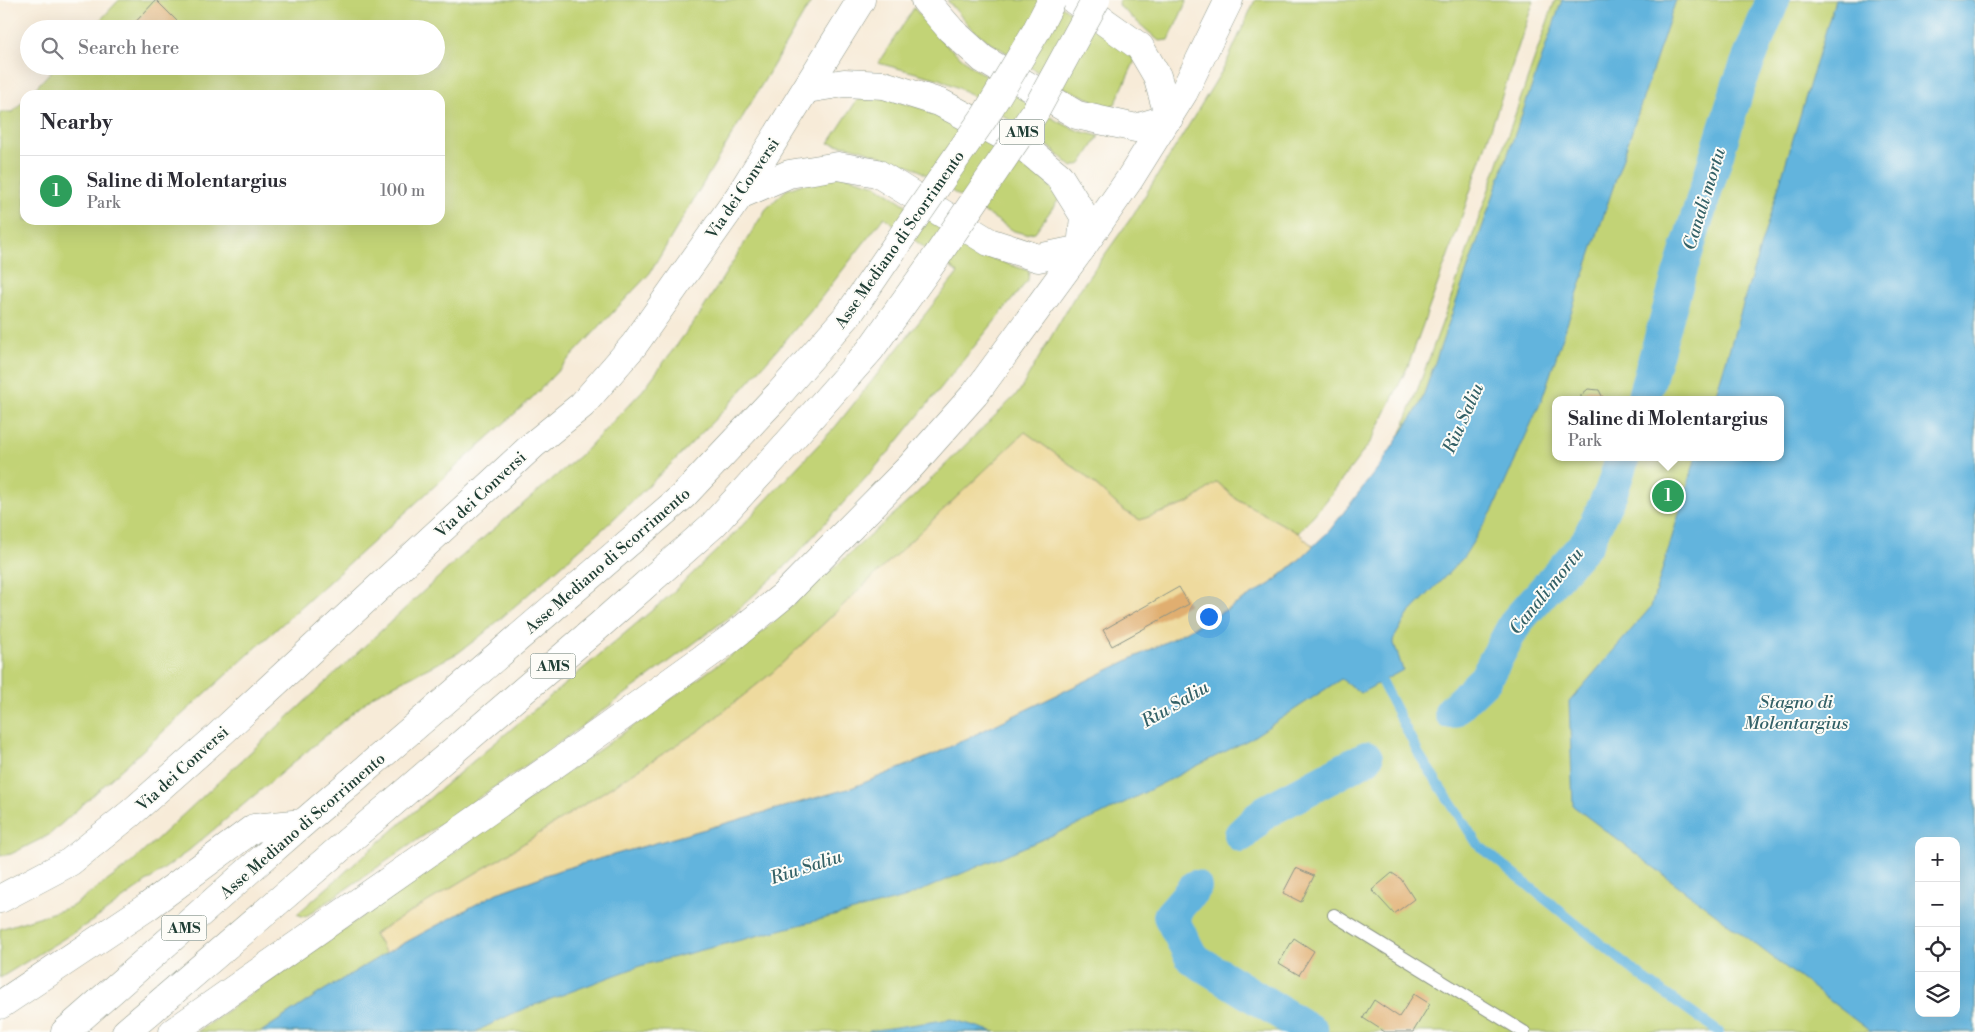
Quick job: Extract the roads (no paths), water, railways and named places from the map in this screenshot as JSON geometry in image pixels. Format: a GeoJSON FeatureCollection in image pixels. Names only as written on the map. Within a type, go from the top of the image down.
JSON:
{"type":"FeatureCollection","features":[{"type":"Feature","properties":{"kind":"main road","name":"Via dei Conversi"},"geometry":{"type":"LineString","coordinates":[[5,892],[70,862],[131,814],[533,446],[582,405],[634,345],[740,195],[861,0]]}},
{"type":"Feature","properties":{"kind":"main road"},"geometry":{"type":"LineString","coordinates":[[926,0],[951,30],[983,59],[1077,115],[1136,128],[1169,118]]}},
{"type":"Feature","properties":{"kind":"main road","name":"Asse Mediano di Scorrimento"},"geometry":{"type":"LineString","coordinates":[[65,1032],[302,823],[683,496],[779,394],[849,314],[985,116],[1035,33],[1052,0]]}},
{"type":"Feature","properties":{"kind":"main road"},"geometry":{"type":"LineString","coordinates":[[1074,0],[1140,47],[1157,76],[1169,118]]}},
{"type":"Feature","properties":{"kind":"main road","name":"AMS"},"geometry":{"type":"LineString","coordinates":[[126,1032],[600,625],[713,525],[870,350],[937,256],[1035,112],[1096,0]]}},
{"type":"Feature","properties":{"kind":"main road"},"geometry":{"type":"LineString","coordinates":[[173,1032],[564,758],[730,638],[783,596],[911,466],[975,394],[1081,249],[1169,118],[1184,92],[1229,0]]}},
{"type":"Feature","properties":{"kind":"main road"},"geometry":{"type":"LineString","coordinates":[[807,89],[844,83],[884,85],[941,103],[1024,147],[1059,176],[1084,216],[1081,249]]}},
{"type":"Feature","properties":{"kind":"main road"},"geometry":{"type":"LineString","coordinates":[[740,195],[788,174],[838,166],[877,173],[989,242],[1038,258],[1081,249]]}},
{"type":"Feature","properties":{"kind":"main road"},"geometry":{"type":"LineString","coordinates":[[0,1005],[148,907],[254,828],[302,823]]}},
{"type":"Feature","properties":{"kind":"lane"},"geometry":{"type":"LineString","coordinates":[[1334,915],[1524,1032]]}},
{"type":"Feature","properties":{"kind":"water","name":"Riu Saliu"},"geometry":{"type":"Polygon","coordinates":[[[1562,0],[1676,0],[1542,399],[1493,510],[1463,558],[1408,615],[1393,640],[1403,670],[1361,693],[1341,679],[1250,739],[1100,815],[904,898],[640,966],[516,1012],[475,1032],[261,1032],[321,992],[386,953],[497,893],[560,870],[851,788],[933,755],[1168,641],[1270,584],[1297,562],[1330,530],[1381,464],[1420,405],[1562,0]]]}},
{"type":"Feature","properties":{"kind":"water","name":"Stagno di Molentargius"},"geometry":{"type":"Polygon","coordinates":[[[1835,0],[1975,0],[1975,1032],[1871,1032],[1573,806],[1569,702],[1651,607],[1695,461],[1784,461],[1784,396],[1715,396],[1835,0]]]}},
{"type":"Feature","properties":{"kind":"water"},"geometry":{"type":"Polygon","coordinates":[[[951,1019],[995,1032],[867,1032],[869,1031],[951,1019]]]}},
{"type":"Feature","properties":{"kind":"waterway","name":"Canali mortu"},"geometry":{"type":"LineString","coordinates":[[1644,396],[1680,272],[1739,84],[1773,0]]}},
{"type":"Feature","properties":{"kind":"waterway","name":"Canali mortu"},"geometry":{"type":"LineString","coordinates":[[1451,712],[1485,679],[1516,622],[1587,542],[1611,492],[1622,461]]}},
{"type":"Feature","properties":{"kind":"waterway"},"geometry":{"type":"LineString","coordinates":[[1376,671],[1420,756],[1478,845],[1642,977],[1719,1032]]}},
{"type":"Feature","properties":{"kind":"waterway","name":"Canali mortu"},"geometry":{"type":"LineString","coordinates":[[1241,835],[1265,812],[1366,758]]}},
{"type":"Feature","properties":{"kind":"waterway","name":"Canali mortu"},"geometry":{"type":"LineString","coordinates":[[1195,887],[1170,916],[1192,958],[1312,1032]]}},
{"type":"Feature","properties":{"kind":"place","name":"Saline di Molentargius"},"geometry":{"type":"Point","coordinates":[1668,496]}}]}
